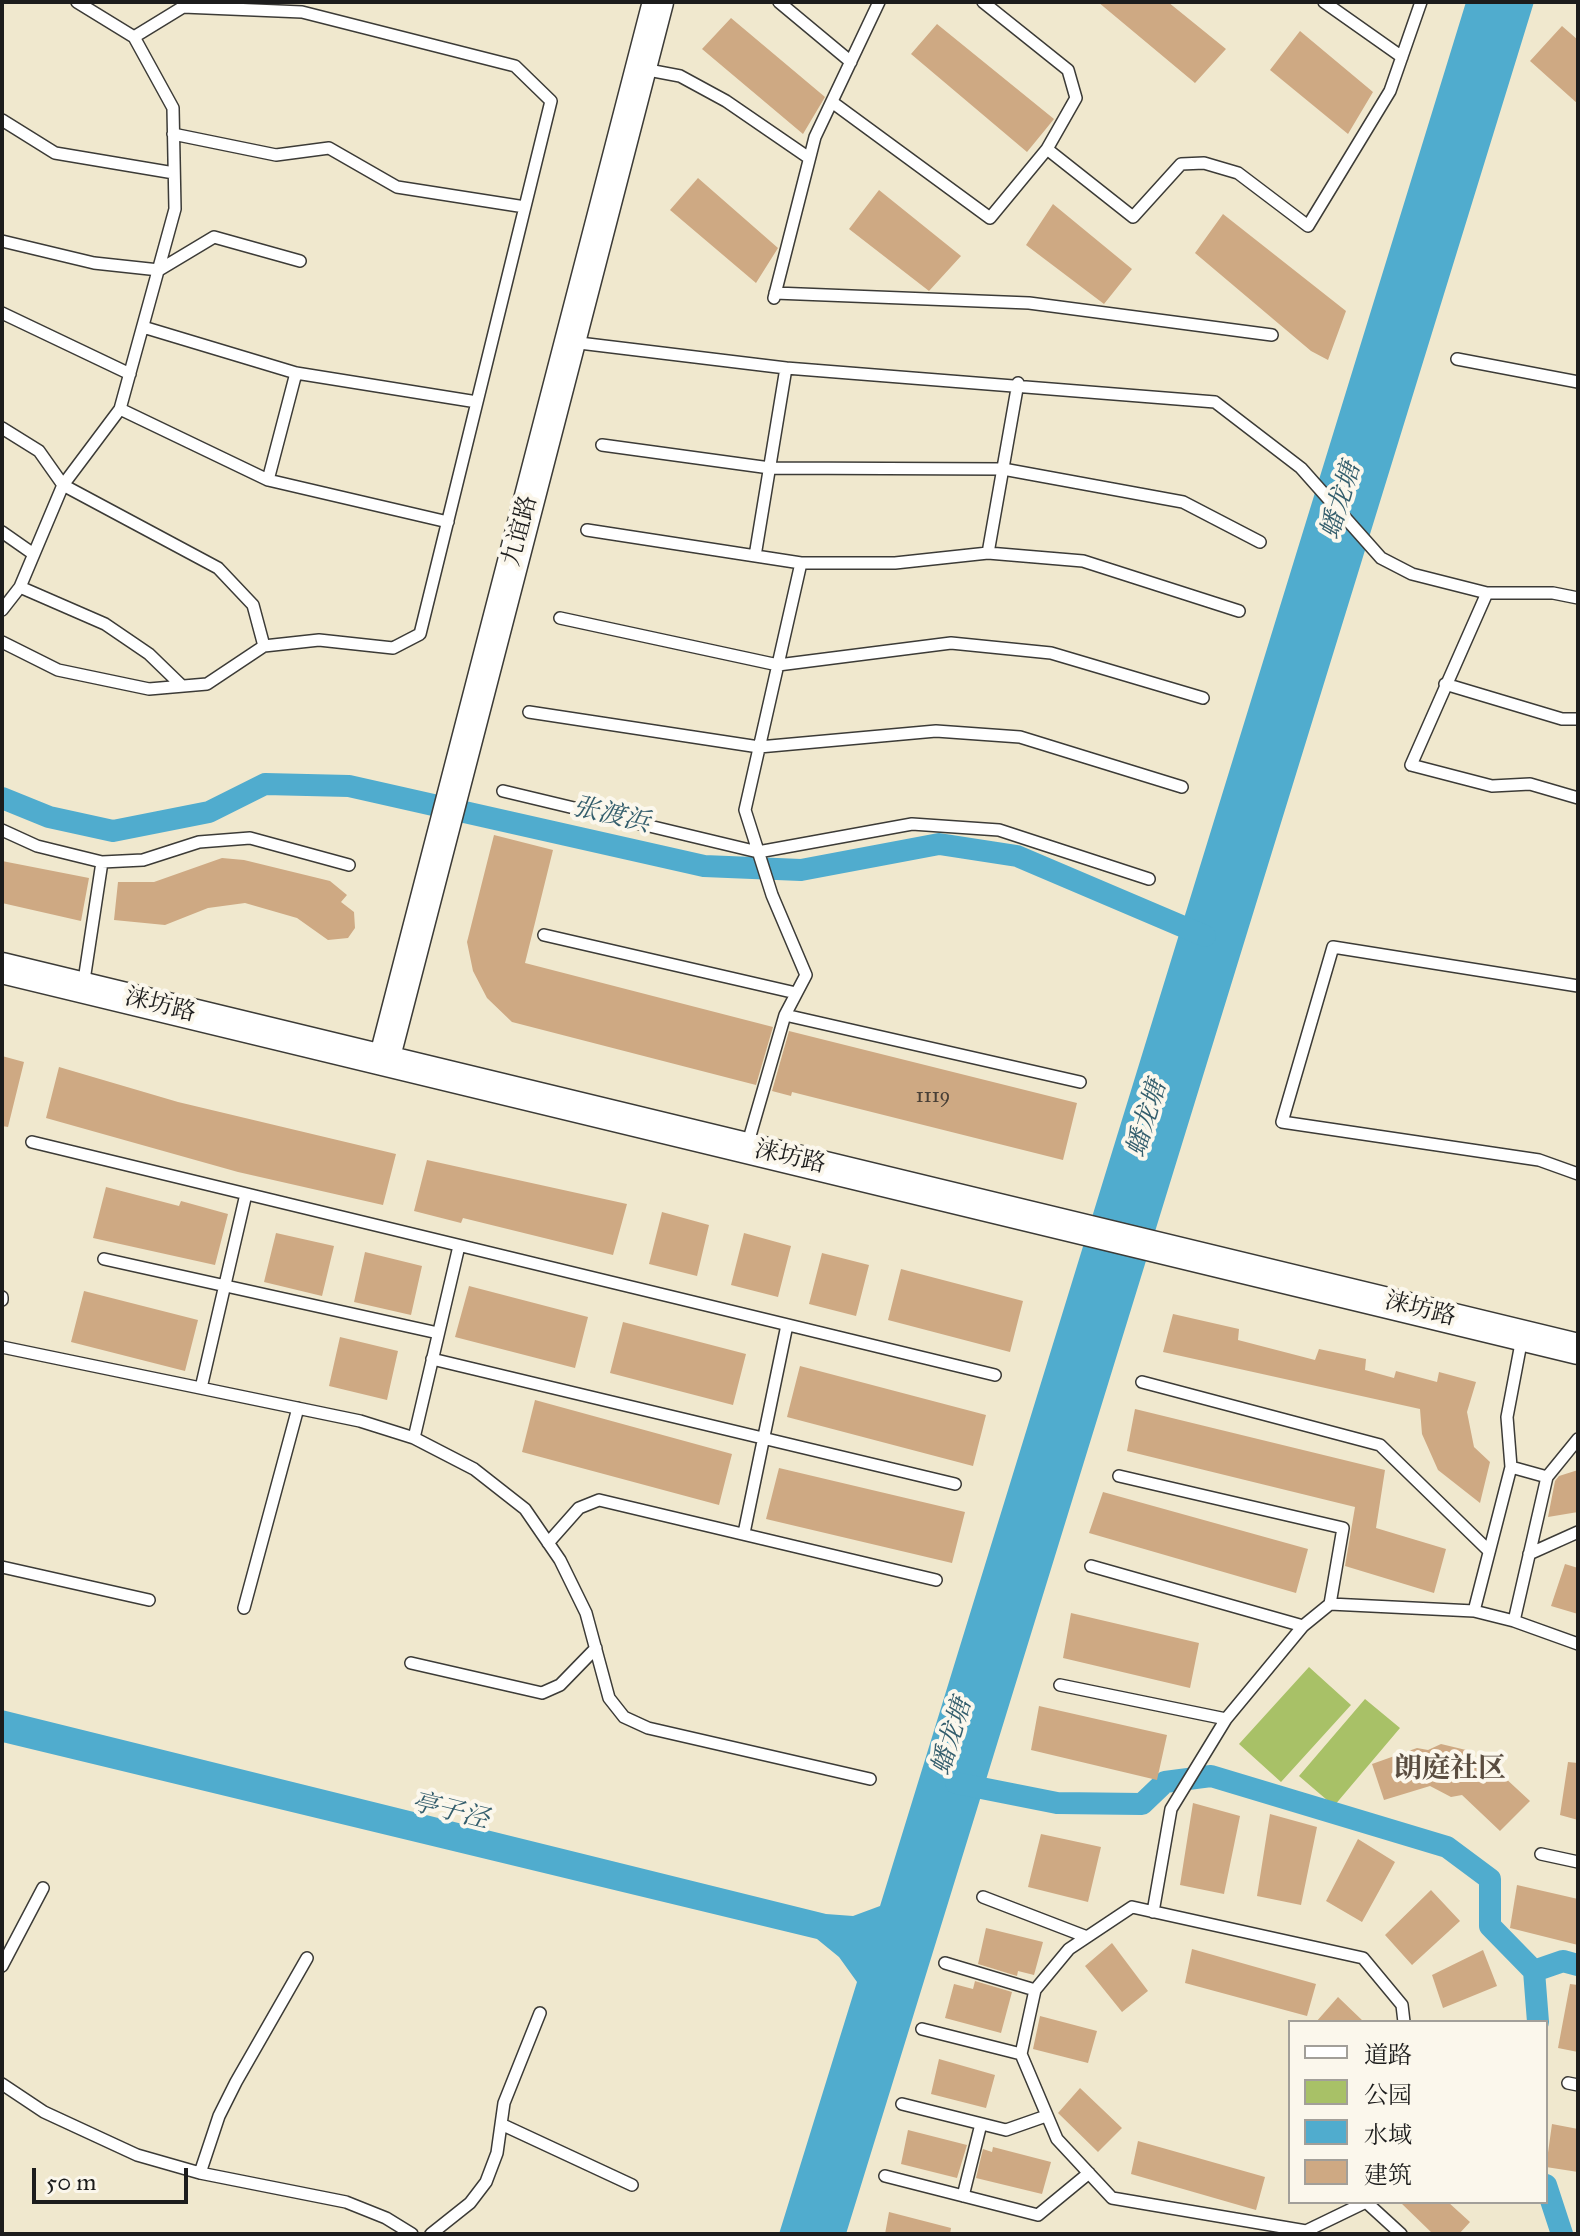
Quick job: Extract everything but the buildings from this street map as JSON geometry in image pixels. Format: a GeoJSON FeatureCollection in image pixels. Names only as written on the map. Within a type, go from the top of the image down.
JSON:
{"type":"FeatureCollection","features":[{"type":"Feature","properties":{"kind":"street","name":"九谊路"},"geometry":{"type":"LineString","coordinates":[[384,1060],[658,2]]}},
{"type":"Feature","properties":{"kind":"street","name":"涞坊路"},"geometry":{"type":"LineString","coordinates":[[2,968],[1578,1349]]}},
{"type":"Feature","properties":{"kind":"lane"},"geometry":{"type":"LineString","coordinates":[[2,610],[20,587],[63,485],[120,409],[175,209],[173,108],[134,37],[77,2]]}},
{"type":"Feature","properties":{"kind":"lane"},"geometry":{"type":"LineString","coordinates":[[779,2],[851,62]]}},
{"type":"Feature","properties":{"kind":"lane"},"geometry":{"type":"LineString","coordinates":[[879,2],[809,158],[774,296],[1029,303],[1272,335]]}},
{"type":"Feature","properties":{"kind":"lane"},"geometry":{"type":"LineString","coordinates":[[1324,2],[1402,57]]}},
{"type":"Feature","properties":{"kind":"lane"},"geometry":{"type":"LineString","coordinates":[[1047,149],[1133,217],[1181,164],[1204,163],[1238,173],[1308,226],[1390,91],[1421,2]]}},
{"type":"Feature","properties":{"kind":"lane"},"geometry":{"type":"LineString","coordinates":[[832,102],[990,218],[1047,149],[1076,98],[1068,70],[988,3]]}},
{"type":"Feature","properties":{"kind":"lane"},"geometry":{"type":"LineString","coordinates":[[2,642],[58,670],[149,689],[207,684],[264,646],[319,640],[393,648],[420,634],[551,101],[515,66],[302,12],[183,7],[134,37]]}},
{"type":"Feature","properties":{"kind":"lane"},"geometry":{"type":"LineString","coordinates":[[641,70],[680,76],[726,101],[809,158]]}},
{"type":"Feature","properties":{"kind":"lane"},"geometry":{"type":"LineString","coordinates":[[2,120],[55,153],[174,173]]}},
{"type":"Feature","properties":{"kind":"lane"},"geometry":{"type":"LineString","coordinates":[[173,134],[276,155],[329,148],[397,187],[525,207]]}},
{"type":"Feature","properties":{"kind":"lane"},"geometry":{"type":"LineString","coordinates":[[2,241],[94,263],[159,270],[214,237],[300,261]]}},
{"type":"Feature","properties":{"kind":"lane"},"geometry":{"type":"LineString","coordinates":[[2,313],[130,374]]}},
{"type":"Feature","properties":{"kind":"lane"},"geometry":{"type":"LineString","coordinates":[[143,327],[296,373],[477,402]]}},
{"type":"Feature","properties":{"kind":"lane"},"geometry":{"type":"LineString","coordinates":[[570,341],[786,368],[1018,383],[1215,402],[1301,468],[1381,558],[1412,574],[1487,593],[1553,593],[1578,598]]}},
{"type":"Feature","properties":{"kind":"lane"},"geometry":{"type":"LineString","coordinates":[[1457,359],[1578,382]]}},
{"type":"Feature","properties":{"kind":"lane"},"geometry":{"type":"LineString","coordinates":[[755,556],[786,368]]}},
{"type":"Feature","properties":{"kind":"lane"},"geometry":{"type":"LineString","coordinates":[[268,480],[296,373]]}},
{"type":"Feature","properties":{"kind":"lane"},"geometry":{"type":"LineString","coordinates":[[988,553],[1018,383]]}},
{"type":"Feature","properties":{"kind":"lane"},"geometry":{"type":"LineString","coordinates":[[120,409],[268,480],[448,522]]}},
{"type":"Feature","properties":{"kind":"lane"},"geometry":{"type":"LineString","coordinates":[[2,428],[39,451],[63,485],[218,568],[253,605],[264,646]]}},
{"type":"Feature","properties":{"kind":"lane"},"geometry":{"type":"LineString","coordinates":[[602,445],[770,468],[1003,469],[1183,502],[1260,542]]}},
{"type":"Feature","properties":{"kind":"lane"},"geometry":{"type":"LineString","coordinates":[[587,530],[801,563],[895,563],[988,553],[1083,561],[1239,611]]}},
{"type":"Feature","properties":{"kind":"lane"},"geometry":{"type":"LineString","coordinates":[[2,532],[32,553]]}},
{"type":"Feature","properties":{"kind":"lane"},"geometry":{"type":"LineString","coordinates":[[747,1147],[785,1015],[806,975],[772,895],[745,810],[801,563]]}},
{"type":"Feature","properties":{"kind":"lane"},"geometry":{"type":"LineString","coordinates":[[20,587],[105,624],[149,654],[182,686]]}},
{"type":"Feature","properties":{"kind":"lane"},"geometry":{"type":"LineString","coordinates":[[1487,593],[1411,765],[1492,786],[1530,784],[1578,798]]}},
{"type":"Feature","properties":{"kind":"lane"},"geometry":{"type":"LineString","coordinates":[[560,618],[778,665],[951,643],[1051,653],[1203,698]]}},
{"type":"Feature","properties":{"kind":"lane"},"geometry":{"type":"LineString","coordinates":[[1445,684],[1562,719],[1578,719]]}},
{"type":"Feature","properties":{"kind":"lane"},"geometry":{"type":"LineString","coordinates":[[529,712],[759,747],[936,731],[1020,737],[1182,787]]}},
{"type":"Feature","properties":{"kind":"lane"},"geometry":{"type":"LineString","coordinates":[[503,791],[758,852],[912,824],[999,830],[1149,879]]}},
{"type":"Feature","properties":{"kind":"lane"},"geometry":{"type":"LineString","coordinates":[[2,830],[37,846],[102,862],[143,860],[199,842],[250,838],[349,865]]}},
{"type":"Feature","properties":{"kind":"lane"},"geometry":{"type":"LineString","coordinates":[[83,988],[102,862]]}},
{"type":"Feature","properties":{"kind":"lane"},"geometry":{"type":"LineString","coordinates":[[544,935],[796,993]]}},
{"type":"Feature","properties":{"kind":"lane"},"geometry":{"type":"LineString","coordinates":[[1578,986],[1333,947],[1282,1122],[1539,1160],[1578,1174]]}},
{"type":"Feature","properties":{"kind":"lane"},"geometry":{"type":"LineString","coordinates":[[785,1015],[1080,1082]]}},
{"type":"Feature","properties":{"kind":"lane"},"geometry":{"type":"LineString","coordinates":[[32,1142],[995,1375]]}},
{"type":"Feature","properties":{"kind":"lane"},"geometry":{"type":"LineString","coordinates":[[201,1388],[246,1194]]}},
{"type":"Feature","properties":{"kind":"lane"},"geometry":{"type":"LineString","coordinates":[[414,1438],[459,1246]]}},
{"type":"Feature","properties":{"kind":"lane"},"geometry":{"type":"LineString","coordinates":[[104,1259],[438,1333]]}},
{"type":"Feature","properties":{"kind":"lane"},"geometry":{"type":"LineString","coordinates":[[744,1533],[787,1325]]}},
{"type":"Feature","properties":{"kind":"lane"},"geometry":{"type":"LineString","coordinates":[[1474,1611],[1511,1467],[1507,1417],[1522,1336]]}},
{"type":"Feature","properties":{"kind":"lane"},"geometry":{"type":"LineString","coordinates":[[2,1347],[360,1421],[414,1438],[474,1469],[525,1509],[548,1543],[586,1613],[609,1698],[624,1717],[648,1728],[870,1779]]}},
{"type":"Feature","properties":{"kind":"lane"},"geometry":{"type":"LineString","coordinates":[[432,1359],[955,1484]]}},
{"type":"Feature","properties":{"kind":"lane"},"geometry":{"type":"LineString","coordinates":[[1142,1382],[1380,1445],[1489,1551]]}},
{"type":"Feature","properties":{"kind":"lane"},"geometry":{"type":"LineString","coordinates":[[244,1608],[298,1408]]}},
{"type":"Feature","properties":{"kind":"lane"},"geometry":{"type":"LineString","coordinates":[[1514,1621],[1547,1477],[1578,1439]]}},
{"type":"Feature","properties":{"kind":"lane"},"geometry":{"type":"LineString","coordinates":[[1511,1467],[1547,1477]]}},
{"type":"Feature","properties":{"kind":"lane"},"geometry":{"type":"LineString","coordinates":[[1119,1476],[1343,1528],[1330,1604],[1303,1626],[1226,1719],[1171,1809],[1153,1912]]}},
{"type":"Feature","properties":{"kind":"lane"},"geometry":{"type":"LineString","coordinates":[[548,1543],[579,1508],[599,1500],[936,1580]]}},
{"type":"Feature","properties":{"kind":"lane"},"geometry":{"type":"LineString","coordinates":[[1529,1554],[1578,1532]]}},
{"type":"Feature","properties":{"kind":"lane"},"geometry":{"type":"LineString","coordinates":[[1091,1566],[1303,1626]]}},
{"type":"Feature","properties":{"kind":"lane"},"geometry":{"type":"LineString","coordinates":[[2,1567],[149,1600]]}},
{"type":"Feature","properties":{"kind":"lane"},"geometry":{"type":"LineString","coordinates":[[1330,1604],[1474,1611],[1514,1621],[1578,1644]]}},
{"type":"Feature","properties":{"kind":"lane"},"geometry":{"type":"LineString","coordinates":[[411,1663],[542,1693],[560,1685],[596,1648]]}},
{"type":"Feature","properties":{"kind":"lane"},"geometry":{"type":"LineString","coordinates":[[1060,1685],[1226,1719]]}},
{"type":"Feature","properties":{"kind":"lane"},"geometry":{"type":"LineString","coordinates":[[1541,1854],[1578,1862]]}},
{"type":"Feature","properties":{"kind":"lane"},"geometry":{"type":"LineString","coordinates":[[2,1966],[43,1888]]}},
{"type":"Feature","properties":{"kind":"lane"},"geometry":{"type":"LineString","coordinates":[[983,1897],[1087,1937]]}},
{"type":"Feature","properties":{"kind":"lane"},"geometry":{"type":"LineString","coordinates":[[1362,2204],[1306,2231],[1112,2198],[1057,2139],[1021,2054],[1035,1990],[1069,1949],[1132,1907],[1363,1958],[1402,2005],[1404,2020]]}},
{"type":"Feature","properties":{"kind":"lane"},"geometry":{"type":"LineString","coordinates":[[200,2173],[219,2116],[307,1958]]}},
{"type":"Feature","properties":{"kind":"lane"},"geometry":{"type":"LineString","coordinates":[[945,1963],[1035,1990]]}},
{"type":"Feature","properties":{"kind":"lane"},"geometry":{"type":"LineString","coordinates":[[431,2234],[470,2203],[486,2182],[503,2125],[504,2103],[540,2013]]}},
{"type":"Feature","properties":{"kind":"lane"},"geometry":{"type":"LineString","coordinates":[[922,2029],[1021,2054]]}},
{"type":"Feature","properties":{"kind":"lane"},"geometry":{"type":"LineString","coordinates":[[2,2084],[44,2112],[137,2155],[200,2173],[346,2202],[386,2218],[412,2234]]}},
{"type":"Feature","properties":{"kind":"lane"},"geometry":{"type":"LineString","coordinates":[[902,2104],[1006,2130],[1046,2116]]}},
{"type":"Feature","properties":{"kind":"lane"},"geometry":{"type":"LineString","coordinates":[[963,2196],[981,2124]]}},
{"type":"Feature","properties":{"kind":"lane"},"geometry":{"type":"LineString","coordinates":[[503,2125],[632,2185]]}},
{"type":"Feature","properties":{"kind":"lane"},"geometry":{"type":"LineString","coordinates":[[885,2176],[1038,2215],[1089,2173]]}},
{"type":"Feature","properties":{"kind":"lane"},"geometry":{"type":"LineString","coordinates":[[1368,2204],[1401,2234]]}},
{"type":"Feature","properties":{"kind":"green space"},"geometry":{"type":"Polygon","coordinates":[[[1309,1667],[1351,1705],[1281,1782],[1239,1744],[1309,1667]]]}},
{"type":"Feature","properties":{"kind":"green space"},"geometry":{"type":"Polygon","coordinates":[[[1365,1699],[1400,1728],[1334,1806],[1299,1776],[1365,1699]]]}},
{"type":"Feature","properties":{"kind":"water","name":"蟠龙塘"},"geometry":{"type":"Polygon","coordinates":[[[1466,2],[1534,2],[846,2234],[779,2234],[857,1982],[839,1957],[817,1939],[2,1742],[2,1710],[826,1914],[853,1916],[880,1906],[1466,2]]]}},
{"type":"Feature","properties":{"kind":"waterway","name":"张渡浜"},"geometry":{"type":"LineString","coordinates":[[2,798],[49,817],[113,831],[209,812],[265,784],[349,786],[704,866],[801,870],[939,844],[1017,856],[1205,936]]}},
{"type":"Feature","properties":{"kind":"waterway","name":"蟠龙塘"},"geometry":{"type":"LineString","coordinates":[[956,1783],[1057,1803],[1142,1804],[1165,1782],[1211,1776],[1447,1847],[1490,1879],[1490,1926],[1534,1971],[1538,2020]]}},
{"type":"Feature","properties":{"kind":"waterway"},"geometry":{"type":"LineString","coordinates":[[1534,1971],[1563,1961],[1578,1965]]}},
{"type":"Feature","properties":{"kind":"waterway"},"geometry":{"type":"LineString","coordinates":[[1548,2191],[1562,2234]]}},
{"type":"Feature","properties":{"kind":"district","name":"朗庭社区"},"geometry":{"type":"Point","coordinates":[1450,1770]}},
{"type":"Feature","properties":{"kind":"water label","name":"亭子泾"},"geometry":{"type":"Point","coordinates":[450,1812]}}]}
